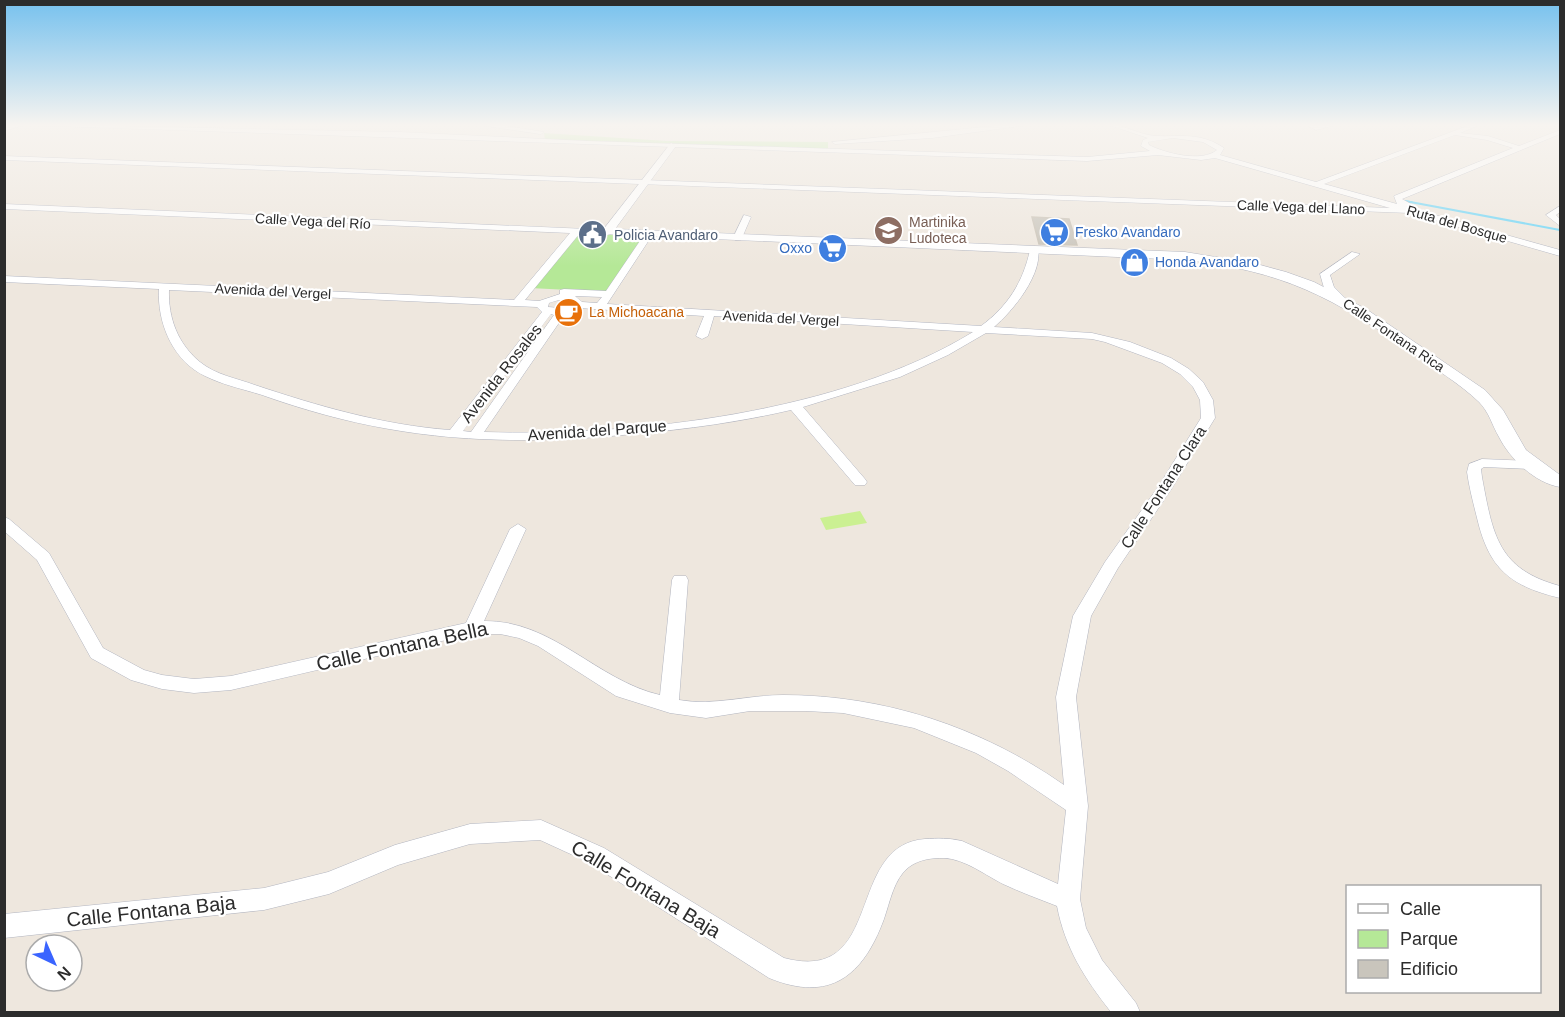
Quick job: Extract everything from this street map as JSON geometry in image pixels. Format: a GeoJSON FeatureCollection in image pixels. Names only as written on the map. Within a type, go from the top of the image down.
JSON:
{"type":"FeatureCollection","features":[{"type":"Feature","properties":{"kind":"street","name":"Calle Vega del Llano"},"geometry":{"type":"LineString","coordinates":[[351,171],[1409,209]]}},
{"type":"Feature","properties":{"kind":"street"},"geometry":{"type":"LineString","coordinates":[[607,232],[657,171]]}},
{"type":"Feature","properties":{"kind":"street","name":"Ruta del Bosque"},"geometry":{"type":"LineString","coordinates":[[1272,171],[1560,253]]}},
{"type":"Feature","properties":{"kind":"street"},"geometry":{"type":"LineString","coordinates":[[1317,184],[1352,171]]}},
{"type":"Feature","properties":{"kind":"street"},"geometry":{"type":"LineString","coordinates":[[1409,209],[1397,198],[1459,171]]}},
{"type":"Feature","properties":{"kind":"street"},"geometry":{"type":"LineString","coordinates":[[622,232],[649,183]]}},
{"type":"Feature","properties":{"kind":"street","name":"Calle Vega del Río"},"geometry":{"type":"LineString","coordinates":[[4,206],[1035,250]]}},
{"type":"Feature","properties":{"kind":"street"},"geometry":{"type":"LineString","coordinates":[[1560,209],[1550,214],[1560,223]]}},
{"type":"Feature","properties":{"kind":"street"},"geometry":{"type":"LineString","coordinates":[[738,238],[747,217]]}},
{"type":"Feature","properties":{"kind":"street","name":"Avenida Rosales"},"geometry":{"type":"LineString","coordinates":[[518,302],[578,231]]}},
{"type":"Feature","properties":{"kind":"street"},"geometry":{"type":"LineString","coordinates":[[600,307],[649,234]]}},
{"type":"Feature","properties":{"kind":"street","name":"Calle Fontana Rica"},"geometry":{"type":"LineString","coordinates":[[1035,250],[1185,256],[1272,270],[1311,284],[1340,298],[1473,388],[1500,416],[1508,438],[1529,465],[1560,482]]}},
{"type":"Feature","properties":{"kind":"street","name":"Avenida del Parque"},"geometry":{"type":"LineString","coordinates":[[164,285],[164,309],[168,326],[196,366],[213,375],[326,413],[454,434],[540,435],[639,429],[724,419],[795,406],[854,389],[906,370],[942,354],[986,329],[1013,302],[1029,277],[1035,250]]}},
{"type":"Feature","properties":{"kind":"street"},"geometry":{"type":"LineString","coordinates":[[1340,298],[1326,284],[1325,274],[1355,254]]}},
{"type":"Feature","properties":{"kind":"street","name":"Avenida del Vergel"},"geometry":{"type":"LineString","coordinates":[[4,279],[518,302],[562,311]]}},
{"type":"Feature","properties":{"kind":"street"},"geometry":{"type":"LineString","coordinates":[[528,290],[566,294],[608,294]]}},
{"type":"Feature","properties":{"kind":"street"},"geometry":{"type":"LineString","coordinates":[[544,308],[553,298],[566,294],[574,299],[577,305],[562,311]]}},
{"type":"Feature","properties":{"kind":"street","name":"Avenida del Vergel"},"geometry":{"type":"LineString","coordinates":[[577,305],[986,329]]}},
{"type":"Feature","properties":{"kind":"street","name":"Avenida Rosales"},"geometry":{"type":"LineString","coordinates":[[454,434],[510,363],[544,308]]}},
{"type":"Feature","properties":{"kind":"street","name":"Avenida Rosales"},"geometry":{"type":"LineString","coordinates":[[475,436],[562,311]]}},
{"type":"Feature","properties":{"kind":"street"},"geometry":{"type":"LineString","coordinates":[[702,336],[710,314]]}},
{"type":"Feature","properties":{"kind":"street","name":"Calle Fontana Clara"},"geometry":{"type":"LineString","coordinates":[[986,329],[1092,336],[1127,344],[1160,357],[1187,374],[1199,386],[1209,405],[1208,418],[1198,435],[1110,566],[1082,616],[1066,697],[1077,806]]}},
{"type":"Feature","properties":{"kind":"street"},"geometry":{"type":"LineString","coordinates":[[510,363],[524,363]]}},
{"type":"Feature","properties":{"kind":"street"},"geometry":{"type":"LineString","coordinates":[[795,406],[860,482]]}},
{"type":"Feature","properties":{"kind":"street"},"geometry":{"type":"LineString","coordinates":[[1529,465],[1482,463],[1473,469],[1493,551],[1522,580],[1560,592]]}},
{"type":"Feature","properties":{"kind":"street","name":"Calle Fontana Bella"},"geometry":{"type":"LineString","coordinates":[[4,522],[43,557],[97,653],[138,675],[162,682],[194,686],[231,683],[472,627],[509,627],[530,632],[608,684],[629,694],[669,704],[707,710],[756,703],[805,702],[853,706],[901,716],[951,732],[1002,756],[1077,806]]}},
{"type":"Feature","properties":{"kind":"street"},"geometry":{"type":"LineString","coordinates":[[472,627],[518,529]]}},
{"type":"Feature","properties":{"kind":"street"},"geometry":{"type":"LineString","coordinates":[[669,704],[680,580]]}},
{"type":"Feature","properties":{"kind":"street"},"geometry":{"type":"LineString","coordinates":[[1077,806],[1068,900],[1074,931],[1081,948],[1108,990],[1127,1012]]}},
{"type":"Feature","properties":{"kind":"street","name":"Calle Fontana Baja"},"geometry":{"type":"LineString","coordinates":[[4,926],[264,899],[329,883],[395,855],[470,834],[541,830],[596,855],[778,969],[803,975],[833,970],[857,953],[868,933],[884,879],[898,862],[916,852],[948,848],[1068,900]]}},
{"type":"Feature","properties":{"kind":"green space"},"geometry":{"type":"Polygon","coordinates":[[[579,233],[645,236],[608,292],[530,288],[579,233]]]}},
{"type":"Feature","properties":{"kind":"green space"},"geometry":{"type":"Polygon","coordinates":[[[860,511],[867,523],[826,530],[820,518],[860,511]]]}},
{"type":"Feature","properties":{"kind":"building","name":"Fresko Avandaro"},"geometry":{"type":"Polygon","coordinates":[[[1032,217],[1069,219],[1077,245],[1039,244],[1032,217]]]}},
{"type":"Feature","properties":{"kind":"waterway"},"geometry":{"type":"LineString","coordinates":[[1412,202],[1405,201],[1560,230]]}},
{"type":"Feature","properties":{"kind":"place","name":"Martinika Ludoteca"},"geometry":{"type":"Point","coordinates":[888,230]}},
{"type":"Feature","properties":{"kind":"place","name":"Fresko Avandaro"},"geometry":{"type":"Point","coordinates":[1054,232]}},
{"type":"Feature","properties":{"kind":"place","name":"Policia Avandaro"},"geometry":{"type":"Point","coordinates":[593,235]}},
{"type":"Feature","properties":{"kind":"place","name":"Oxxo"},"geometry":{"type":"Point","coordinates":[833,248]}},
{"type":"Feature","properties":{"kind":"place","name":"Honda Avandaro"},"geometry":{"type":"Point","coordinates":[1134,262]}},
{"type":"Feature","properties":{"kind":"place","name":"La Michoacana"},"geometry":{"type":"Point","coordinates":[568,312]}}]}
